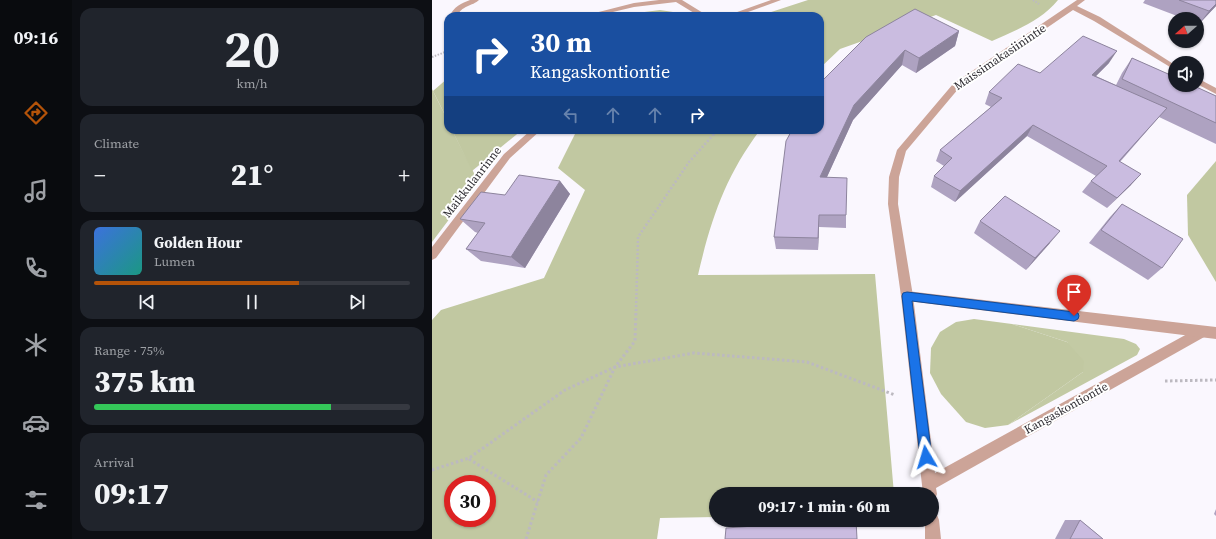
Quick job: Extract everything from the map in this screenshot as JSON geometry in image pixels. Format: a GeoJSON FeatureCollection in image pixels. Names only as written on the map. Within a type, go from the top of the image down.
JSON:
{"type":"FeatureCollection","features":[{"type":"Feature","properties":{"kind":"street"},"geometry":{"type":"LineString","coordinates":[[455,12],[462,6],[476,0]]}},
{"type":"Feature","properties":{"kind":"street"},"geometry":{"type":"LineString","coordinates":[[604,12],[634,5],[676,0],[697,12]]}},
{"type":"Feature","properties":{"kind":"street"},"geometry":{"type":"LineString","coordinates":[[742,12],[778,0]]}},
{"type":"Feature","properties":{"kind":"street","name":"Maissimakasiinintie"},"geometry":{"type":"LineString","coordinates":[[930,487],[907,296],[894,204],[894,177],[902,150],[956,86],[976,70],[1004,54],[1082,0]]}},
{"type":"Feature","properties":{"kind":"street"},"geometry":{"type":"LineString","coordinates":[[1073,7],[1097,19],[1168,64]]}},
{"type":"Feature","properties":{"kind":"street"},"geometry":{"type":"LineString","coordinates":[[1204,85],[1216,91]]}},
{"type":"Feature","properties":{"kind":"street","name":"Maikkulanrinne"},"geometry":{"type":"LineString","coordinates":[[432,255],[507,156],[532,134]]}},
{"type":"Feature","properties":{"kind":"street"},"geometry":{"type":"LineString","coordinates":[[907,296],[1216,333]]}},
{"type":"Feature","properties":{"kind":"street","name":"Kangaskontiontie"},"geometry":{"type":"LineString","coordinates":[[933,487],[992,449],[1202,332]]}},
{"type":"Feature","properties":{"kind":"street"},"geometry":{"type":"LineString","coordinates":[[932,527],[933,539]]}},
{"type":"Feature","properties":{"kind":"path"},"geometry":{"type":"LineString","coordinates":[[432,57],[444,52]]}},
{"type":"Feature","properties":{"kind":"path"},"geometry":{"type":"LineString","coordinates":[[526,539],[546,475],[581,438],[615,368],[635,341],[638,237],[689,162],[714,134]]}},
{"type":"Feature","properties":{"kind":"path"},"geometry":{"type":"LineString","coordinates":[[432,470],[469,458],[565,390],[615,368],[694,353],[807,362],[919,404]]}},
{"type":"Feature","properties":{"kind":"path"},"geometry":{"type":"LineString","coordinates":[[469,458],[538,502]]}},
{"type":"Feature","properties":{"kind":"green space"},"geometry":{"type":"Polygon","coordinates":[[[808,0],[1058,0],[1044,14],[1036,19],[1019,29],[992,41],[936,15],[840,49],[824,64],[824,12],[771,12],[808,0]]]}},
{"type":"Feature","properties":{"kind":"green space"},"geometry":{"type":"Polygon","coordinates":[[[660,10],[673,12],[645,12],[660,10]]]}},
{"type":"Feature","properties":{"kind":"green space"},"geometry":{"type":"Polygon","coordinates":[[[444,81],[444,113],[433,91],[444,81]]]}},
{"type":"Feature","properties":{"kind":"green space"},"geometry":{"type":"Polygon","coordinates":[[[432,89],[444,113],[444,134],[454,134],[478,181],[432,242],[432,89]]]}},
{"type":"Feature","properties":{"kind":"green space"},"geometry":{"type":"Polygon","coordinates":[[[454,134],[517,134],[472,171],[454,134]]]}},
{"type":"Feature","properties":{"kind":"green space"},"geometry":{"type":"Polygon","coordinates":[[[575,134],[757,134],[728,182],[708,235],[698,275],[875,274],[893,487],[709,487],[709,517],[660,518],[657,539],[432,539],[432,320],[441,310],[544,278],[585,190],[558,168],[575,134]]]}},
{"type":"Feature","properties":{"kind":"green space"},"geometry":{"type":"Polygon","coordinates":[[[1216,161],[1216,282],[1188,235],[1187,195],[1216,161]]]}},
{"type":"Feature","properties":{"kind":"green space"},"geometry":{"type":"Polygon","coordinates":[[[974,319],[1012,324],[1067,342],[1084,361],[1083,372],[1008,425],[985,428],[966,422],[941,394],[930,373],[931,348],[940,332],[956,322],[974,319]]]}},
{"type":"Feature","properties":{"kind":"green space"},"geometry":{"type":"Polygon","coordinates":[[[1012,324],[1124,339],[1136,344],[1140,349],[1137,355],[1008,425],[1083,372],[1067,342],[1012,324]]]}},
{"type":"Feature","properties":{"kind":"building"},"geometry":{"type":"Polygon","coordinates":[[[1179,0],[1216,0],[1216,4],[1209,11],[1179,0]]]}},
{"type":"Feature","properties":{"kind":"building"},"geometry":{"type":"Polygon","coordinates":[[[915,9],[959,31],[919,58],[905,50],[854,105],[820,177],[847,178],[846,215],[819,215],[818,238],[774,237],[786,141],[790,134],[824,134],[824,79],[866,37],[915,9]]]}},
{"type":"Feature","properties":{"kind":"building"},"geometry":{"type":"Polygon","coordinates":[[[1083,36],[1117,51],[1092,75],[1167,108],[1119,161],[1141,174],[1117,198],[1091,181],[1107,166],[1033,125],[960,191],[934,176],[952,158],[940,150],[1002,98],[989,92],[1018,64],[1040,73],[1083,36]]]}},
{"type":"Feature","properties":{"kind":"building"},"geometry":{"type":"Polygon","coordinates":[[[1132,58],[1168,74],[1168,92],[1204,92],[1204,90],[1216,96],[1216,123],[1122,79],[1132,58]]]}},
{"type":"Feature","properties":{"kind":"building"},"geometry":{"type":"Polygon","coordinates":[[[519,175],[560,181],[511,257],[466,249],[485,223],[460,219],[481,192],[505,195],[519,175]]]}},
{"type":"Feature","properties":{"kind":"building"},"geometry":{"type":"Polygon","coordinates":[[[1005,196],[1060,231],[1035,258],[980,221],[1005,196]]]}},
{"type":"Feature","properties":{"kind":"building"},"geometry":{"type":"Polygon","coordinates":[[[1122,204],[1183,239],[1162,268],[1101,230],[1122,204]]]}},
{"type":"Feature","properties":{"kind":"building"},"geometry":{"type":"Polygon","coordinates":[[[1080,520],[1103,539],[1070,539],[1080,520]]]}},
{"type":"Feature","properties":{"kind":"building"},"geometry":{"type":"Polygon","coordinates":[[[856,527],[857,539],[725,539],[726,528],[856,527]]]}},
{"type":"Feature","properties":{"kind":"route"},"geometry":{"type":"LineString","coordinates":[[926,457],[907,296],[1074,316]]}}]}
